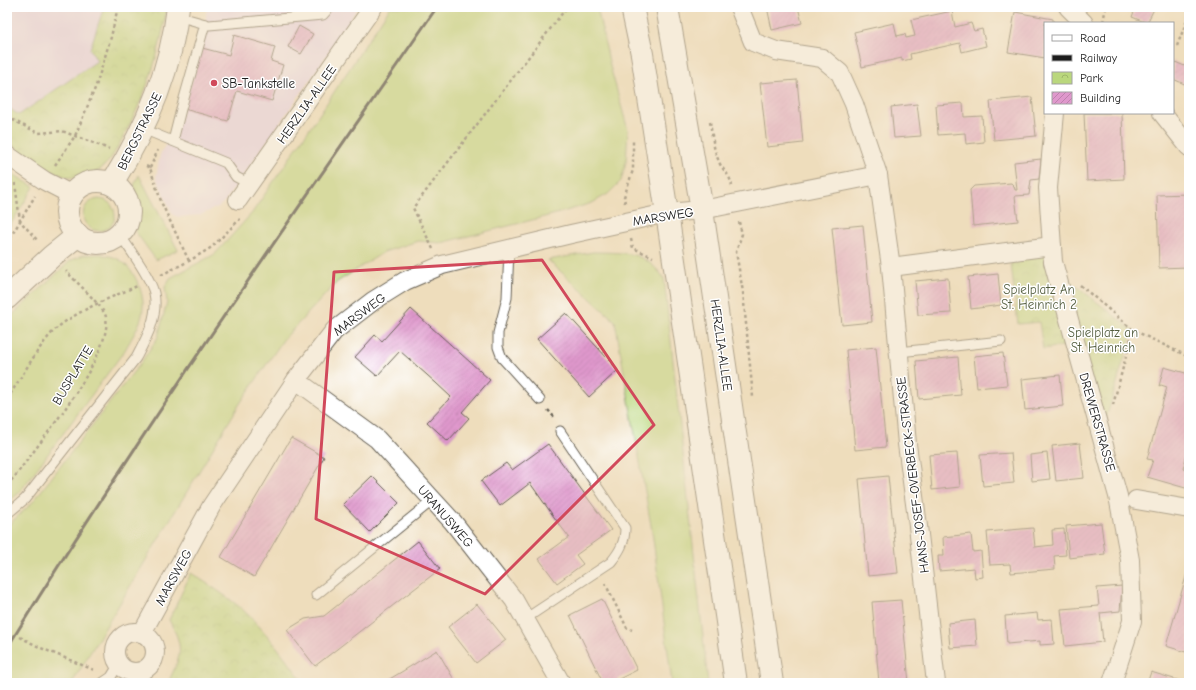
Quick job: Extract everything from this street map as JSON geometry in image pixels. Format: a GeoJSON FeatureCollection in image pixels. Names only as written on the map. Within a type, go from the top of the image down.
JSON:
{"type":"FeatureCollection","features":[{"type":"Feature","properties":{"kind":"main road"},"geometry":{"type":"LineString","coordinates":[[632,7],[642,54],[667,213],[736,683]]}},
{"type":"Feature","properties":{"kind":"main road","name":"HERZLIA-ALLEE"},"geometry":{"type":"LineString","coordinates":[[667,7],[702,210],[772,683]]}},
{"type":"Feature","properties":{"kind":"main road","name":"BERGSTRASSE"},"geometry":{"type":"LineString","coordinates":[[112,183],[129,157],[157,97],[171,48],[177,12]]}},
{"type":"Feature","properties":{"kind":"main road","name":"BERGSTRASSE"},"geometry":{"type":"LineString","coordinates":[[72,195],[86,182],[100,180],[112,183],[122,190],[128,202],[130,215],[126,226],[120,235]]}},
{"type":"Feature","properties":{"kind":"main road"},"geometry":{"type":"LineString","coordinates":[[72,195],[69,201],[67,215],[70,227],[78,235],[87,241],[98,243],[110,241],[120,235]]}},
{"type":"Feature","properties":{"kind":"main road"},"geometry":{"type":"LineString","coordinates":[[7,298],[52,256],[78,235]]}},
{"type":"Feature","properties":{"kind":"street","name":"HERZLIA-ALLEE"},"geometry":{"type":"LineString","coordinates":[[238,200],[373,7]]}},
{"type":"Feature","properties":{"kind":"street","name":"HANS-JOSEF-OVERBECK-STRASSE"},"geometry":{"type":"LineString","coordinates":[[739,7],[753,42],[776,51],[822,58],[840,73],[854,104],[878,174],[891,267],[907,444],[936,683]]}},
{"type":"Feature","properties":{"kind":"street"},"geometry":{"type":"LineString","coordinates":[[1064,22],[1065,7]]}},
{"type":"Feature","properties":{"kind":"street"},"geometry":{"type":"LineString","coordinates":[[1068,7],[1083,22]]}},
{"type":"Feature","properties":{"kind":"street","name":"DREWERSTRASSE"},"geometry":{"type":"LineString","coordinates":[[1055,114],[1048,188],[1052,254],[1118,496],[1130,560],[1132,622],[1112,683]]}},
{"type":"Feature","properties":{"kind":"street"},"geometry":{"type":"LineString","coordinates":[[1163,114],[1189,147]]}},
{"type":"Feature","properties":{"kind":"street"},"geometry":{"type":"LineString","coordinates":[[9,157],[45,181],[72,195]]}},
{"type":"Feature","properties":{"kind":"street"},"geometry":{"type":"LineString","coordinates":[[702,210],[878,174]]}},
{"type":"Feature","properties":{"kind":"street","name":"MARSWEG"},"geometry":{"type":"LineString","coordinates":[[142,632],[212,505],[296,380],[334,331],[373,301],[405,281],[442,265],[667,213],[702,210]]}},
{"type":"Feature","properties":{"kind":"street"},"geometry":{"type":"LineString","coordinates":[[891,267],[1052,254]]}},
{"type":"Feature","properties":{"kind":"street","name":"URANUSWEG"},"geometry":{"type":"LineString","coordinates":[[296,380],[377,439],[453,522],[510,594],[561,683]]}},
{"type":"Feature","properties":{"kind":"street"},"geometry":{"type":"LineString","coordinates":[[1136,500],[1189,509]]}},
{"type":"Feature","properties":{"kind":"street"},"geometry":{"type":"LineString","coordinates":[[135,631],[142,632],[148,636],[155,650],[155,657],[151,664],[146,669],[139,672],[124,669],[115,670],[114,650],[116,643],[127,633],[135,631]]}},
{"type":"Feature","properties":{"kind":"lane"},"geometry":{"type":"LineString","coordinates":[[177,12],[205,24],[323,15],[330,7]]}},
{"type":"Feature","properties":{"kind":"lane"},"geometry":{"type":"LineString","coordinates":[[173,141],[205,24]]}},
{"type":"Feature","properties":{"kind":"lane"},"geometry":{"type":"LineString","coordinates":[[143,129],[226,164],[236,177],[250,184]]}},
{"type":"Feature","properties":{"kind":"lane"},"geometry":{"type":"LineString","coordinates":[[7,514],[25,499],[136,358],[148,334],[154,312],[154,293],[137,259],[120,235]]}},
{"type":"Feature","properties":{"kind":"lane"},"geometry":{"type":"LineString","coordinates":[[509,249],[507,298],[498,333],[498,347],[502,358],[540,400]]}},
{"type":"Feature","properties":{"kind":"lane"},"geometry":{"type":"LineString","coordinates":[[899,352],[1001,341]]}},
{"type":"Feature","properties":{"kind":"lane"},"geometry":{"type":"LineString","coordinates":[[525,619],[611,562],[621,550],[625,538],[625,528],[560,431]]}},
{"type":"Feature","properties":{"kind":"lane"},"geometry":{"type":"LineString","coordinates":[[316,595],[433,500]]}},
{"type":"Feature","properties":{"kind":"lane"},"geometry":{"type":"LineString","coordinates":[[102,683],[115,670]]}},
{"type":"Feature","properties":{"kind":"path"},"geometry":{"type":"LineString","coordinates":[[7,243],[75,136],[96,86],[111,37],[118,7]]}},
{"type":"Feature","properties":{"kind":"path"},"geometry":{"type":"LineString","coordinates":[[442,265],[413,208],[567,7]]}},
{"type":"Feature","properties":{"kind":"path"},"geometry":{"type":"LineString","coordinates":[[1103,22],[1106,7]]}},
{"type":"Feature","properties":{"kind":"path"},"geometry":{"type":"LineString","coordinates":[[1177,46],[1189,15]]}},
{"type":"Feature","properties":{"kind":"path"},"geometry":{"type":"LineString","coordinates":[[7,117],[38,133],[62,131],[129,157],[150,168],[162,204],[189,261]]}},
{"type":"Feature","properties":{"kind":"path"},"geometry":{"type":"LineString","coordinates":[[9,157],[20,221]]}},
{"type":"Feature","properties":{"kind":"path"},"geometry":{"type":"LineString","coordinates":[[7,399],[37,353],[57,328],[83,311],[189,261],[212,247],[248,209],[238,200]]}},
{"type":"Feature","properties":{"kind":"path","name":"BUSPLATTE"},"geometry":{"type":"LineString","coordinates":[[7,485],[16,475],[66,406],[96,358],[106,335],[106,316],[97,304],[20,221]]}},
{"type":"Feature","properties":{"kind":"path"},"geometry":{"type":"LineString","coordinates":[[1052,254],[1133,330],[1189,356]]}},
{"type":"Feature","properties":{"kind":"path"},"geometry":{"type":"LineString","coordinates":[[1111,412],[1133,330]]}},
{"type":"Feature","properties":{"kind":"path"},"geometry":{"type":"LineString","coordinates":[[540,400],[555,418],[560,431]]}},
{"type":"Feature","properties":{"kind":"path"},"geometry":{"type":"LineString","coordinates":[[599,570],[627,628],[632,630]]}},
{"type":"Feature","properties":{"kind":"path"},"geometry":{"type":"LineString","coordinates":[[20,637],[41,648],[115,670]]}},
{"type":"Feature","properties":{"kind":"highlighted area"},"geometry":{"type":"Polygon","coordinates":[[[542,260],[654,425],[485,594],[316,519],[334,272],[542,260]]]}},
{"type":"Feature","properties":{"kind":"shaded area"},"geometry":{"type":"Polygon","coordinates":[[[7,7],[104,7],[90,49],[98,61],[19,115],[7,107],[7,7]]]}},
{"type":"Feature","properties":{"kind":"shaded area"},"geometry":{"type":"Polygon","coordinates":[[[207,7],[358,7],[315,73],[225,201],[218,207],[200,215],[179,217],[173,215],[156,177],[160,155],[180,118],[204,38],[207,7]]]}},
{"type":"Feature","properties":{"kind":"green space"},"geometry":{"type":"Polygon","coordinates":[[[104,7],[167,7],[161,40],[147,85],[117,149],[108,162],[98,171],[83,177],[68,177],[50,170],[7,142],[7,107],[19,115],[97,61],[90,49],[104,7]]]}},
{"type":"Feature","properties":{"kind":"green space"},"geometry":{"type":"Polygon","coordinates":[[[390,7],[597,7],[610,66],[628,130],[626,162],[621,181],[608,194],[592,203],[556,214],[441,243],[418,241],[384,252],[337,282],[283,340],[239,405],[72,683],[7,683],[7,526],[31,504],[142,361],[158,337],[167,302],[165,287],[170,278],[215,254],[252,213],[390,7]]]}},
{"type":"Feature","properties":{"kind":"green space"},"geometry":{"type":"Polygon","coordinates":[[[7,170],[34,187],[7,230],[7,170]]]}},
{"type":"Feature","properties":{"kind":"green space"},"geometry":{"type":"Polygon","coordinates":[[[139,175],[178,250],[156,260],[135,231],[138,208],[134,185],[139,175]]]}},
{"type":"Feature","properties":{"kind":"green space"},"geometry":{"type":"Polygon","coordinates":[[[99,199],[108,202],[112,206],[115,215],[112,224],[108,228],[99,231],[90,228],[86,224],[83,215],[86,206],[90,202],[99,199]]]}},
{"type":"Feature","properties":{"kind":"green space"},"geometry":{"type":"Polygon","coordinates":[[[593,252],[624,253],[633,255],[649,262],[664,278],[708,683],[672,683],[652,531],[615,321],[548,260],[593,252]]]}},
{"type":"Feature","properties":{"kind":"green space"},"geometry":{"type":"Polygon","coordinates":[[[1052,252],[1057,271],[1133,330],[1101,435],[1076,344],[1043,349],[1039,322],[1018,324],[1010,256],[1052,252]]]}},
{"type":"Feature","properties":{"kind":"green space"},"geometry":{"type":"Polygon","coordinates":[[[100,254],[116,258],[133,273],[142,294],[143,301],[143,313],[139,324],[125,350],[19,493],[7,503],[7,320],[70,261],[83,255],[100,254]]]}},
{"type":"Feature","properties":{"kind":"green space"},"geometry":{"type":"Polygon","coordinates":[[[191,573],[210,585],[250,616],[290,663],[304,683],[168,683],[176,665],[179,652],[177,638],[169,620],[191,573]]]}},
{"type":"Feature","properties":{"kind":"building"},"geometry":{"type":"Polygon","coordinates":[[[767,7],[798,7],[802,23],[772,30],[767,7]]]}},
{"type":"Feature","properties":{"kind":"building"},"geometry":{"type":"Polygon","coordinates":[[[1131,7],[1155,7],[1148,22],[1132,17],[1135,9],[1131,7]]]}},
{"type":"Feature","properties":{"kind":"building"},"geometry":{"type":"Polygon","coordinates":[[[952,11],[955,27],[971,23],[974,31],[982,29],[986,46],[962,52],[960,43],[910,54],[911,59],[902,61],[902,58],[862,67],[854,32],[894,23],[897,36],[905,34],[906,38],[915,36],[911,20],[952,11]]]}},
{"type":"Feature","properties":{"kind":"building"},"geometry":{"type":"Polygon","coordinates":[[[1015,12],[1053,19],[1053,22],[1044,22],[1044,58],[1008,52],[1015,12]]]}},
{"type":"Feature","properties":{"kind":"building"},"geometry":{"type":"Polygon","coordinates":[[[299,26],[313,34],[301,54],[288,47],[299,26]]]}},
{"type":"Feature","properties":{"kind":"building"},"geometry":{"type":"Polygon","coordinates":[[[234,35],[275,47],[271,61],[283,65],[272,101],[237,91],[228,121],[184,109],[202,48],[229,55],[234,35]]]}},
{"type":"Feature","properties":{"kind":"building"},"geometry":{"type":"Polygon","coordinates":[[[1174,61],[1189,68],[1189,86],[1174,79],[1174,61]]]}},
{"type":"Feature","properties":{"kind":"building"},"geometry":{"type":"Polygon","coordinates":[[[797,80],[803,143],[767,147],[760,83],[797,80]]]}},
{"type":"Feature","properties":{"kind":"building"},"geometry":{"type":"Polygon","coordinates":[[[1032,97],[1036,136],[994,140],[990,101],[1032,97]]]}},
{"type":"Feature","properties":{"kind":"building"},"geometry":{"type":"Polygon","coordinates":[[[963,103],[964,117],[982,116],[984,142],[966,144],[965,133],[938,135],[936,105],[963,103]]]}},
{"type":"Feature","properties":{"kind":"building"},"geometry":{"type":"Polygon","coordinates":[[[917,104],[921,136],[894,138],[891,107],[917,104]]]}},
{"type":"Feature","properties":{"kind":"building"},"geometry":{"type":"Polygon","coordinates":[[[1084,114],[1122,114],[1124,179],[1087,181],[1084,114]]]}},
{"type":"Feature","properties":{"kind":"building"},"geometry":{"type":"Polygon","coordinates":[[[1041,159],[1039,179],[1031,180],[1029,195],[1015,196],[1018,221],[973,226],[970,190],[974,186],[1011,183],[1015,190],[1017,190],[1014,162],[1041,159]]]}},
{"type":"Feature","properties":{"kind":"building"},"geometry":{"type":"Polygon","coordinates":[[[1189,194],[1189,267],[1159,268],[1157,195],[1189,194]]]}},
{"type":"Feature","properties":{"kind":"building"},"geometry":{"type":"Polygon","coordinates":[[[863,225],[872,322],[842,325],[832,228],[863,225]]]}},
{"type":"Feature","properties":{"kind":"building"},"geometry":{"type":"Polygon","coordinates":[[[998,274],[1001,305],[971,309],[968,277],[998,274]]]}},
{"type":"Feature","properties":{"kind":"building"},"geometry":{"type":"Polygon","coordinates":[[[948,278],[951,313],[918,315],[915,281],[948,278]]]}},
{"type":"Feature","properties":{"kind":"building"},"geometry":{"type":"Polygon","coordinates":[[[411,309],[490,380],[462,412],[469,418],[448,441],[427,422],[451,397],[436,383],[400,351],[377,376],[355,357],[375,335],[382,341],[411,309]]]}},
{"type":"Feature","properties":{"kind":"building"},"geometry":{"type":"Polygon","coordinates":[[[566,313],[618,370],[589,397],[537,339],[566,313]]]}},
{"type":"Feature","properties":{"kind":"building"},"geometry":{"type":"Polygon","coordinates":[[[876,347],[886,447],[855,450],[846,350],[876,347]]]}},
{"type":"Feature","properties":{"kind":"building"},"geometry":{"type":"Polygon","coordinates":[[[1003,353],[1007,385],[977,388],[974,356],[1003,353]]]}},
{"type":"Feature","properties":{"kind":"building"},"geometry":{"type":"Polygon","coordinates":[[[958,357],[961,395],[919,399],[916,361],[958,357]]]}},
{"type":"Feature","properties":{"kind":"building"},"geometry":{"type":"Polygon","coordinates":[[[1164,367],[1189,374],[1189,446],[1183,469],[1189,471],[1189,489],[1147,477],[1153,460],[1147,459],[1167,387],[1161,385],[1159,386],[1164,367]]]}},
{"type":"Feature","properties":{"kind":"building"},"geometry":{"type":"Polygon","coordinates":[[[1060,375],[1063,406],[1025,410],[1022,379],[1060,375]]]}},
{"type":"Feature","properties":{"kind":"building"},"geometry":{"type":"Polygon","coordinates":[[[291,438],[324,457],[254,577],[221,557],[291,438]]]}},
{"type":"Feature","properties":{"kind":"building"},"geometry":{"type":"Polygon","coordinates":[[[1080,443],[1084,478],[1056,481],[1052,446],[1080,443]]]}},
{"type":"Feature","properties":{"kind":"building"},"geometry":{"type":"Polygon","coordinates":[[[548,444],[611,530],[576,555],[583,564],[557,583],[539,559],[569,537],[530,483],[500,506],[481,481],[506,463],[512,470],[548,444]]]}},
{"type":"Feature","properties":{"kind":"building"},"geometry":{"type":"Polygon","coordinates":[[[957,453],[960,487],[932,490],[929,455],[957,453]]]}},
{"type":"Feature","properties":{"kind":"building"},"geometry":{"type":"Polygon","coordinates":[[[1011,453],[1014,483],[983,486],[980,455],[1011,453]]]}},
{"type":"Feature","properties":{"kind":"building"},"geometry":{"type":"Polygon","coordinates":[[[1047,453],[1050,479],[1032,481],[1030,455],[1047,453]]]}},
{"type":"Feature","properties":{"kind":"building"},"geometry":{"type":"Polygon","coordinates":[[[372,476],[399,503],[370,532],[343,504],[372,476]]]}},
{"type":"Feature","properties":{"kind":"building"},"geometry":{"type":"Polygon","coordinates":[[[888,476],[898,573],[868,576],[859,479],[888,476]]]}},
{"type":"Feature","properties":{"kind":"building"},"geometry":{"type":"Polygon","coordinates":[[[1101,523],[1105,554],[1069,558],[1066,526],[1101,523]]]}},
{"type":"Feature","properties":{"kind":"building"},"geometry":{"type":"Polygon","coordinates":[[[1033,528],[1035,547],[1053,545],[1052,530],[1064,529],[1066,555],[1054,556],[1055,569],[1011,573],[1010,564],[990,565],[987,532],[1033,528]]]}},
{"type":"Feature","properties":{"kind":"building"},"geometry":{"type":"Polygon","coordinates":[[[971,534],[973,552],[981,551],[983,577],[975,578],[974,568],[939,571],[938,556],[944,556],[943,537],[971,534]]]}},
{"type":"Feature","properties":{"kind":"building"},"geometry":{"type":"Polygon","coordinates":[[[418,541],[440,569],[315,666],[287,630],[305,619],[324,616],[418,541]]]}},
{"type":"Feature","properties":{"kind":"building"},"geometry":{"type":"Polygon","coordinates":[[[1187,573],[1189,574],[1189,653],[1166,646],[1187,573]]]}},
{"type":"Feature","properties":{"kind":"building"},"geometry":{"type":"Polygon","coordinates":[[[1122,586],[1120,611],[1100,613],[1103,642],[1065,646],[1061,609],[1099,606],[1097,588],[1122,586]]]}},
{"type":"Feature","properties":{"kind":"building"},"geometry":{"type":"Polygon","coordinates":[[[602,599],[637,670],[611,683],[603,683],[570,615],[602,599]]]}},
{"type":"Feature","properties":{"kind":"building"},"geometry":{"type":"Polygon","coordinates":[[[901,600],[909,683],[879,683],[872,602],[901,600]]]}},
{"type":"Feature","properties":{"kind":"building"},"geometry":{"type":"Polygon","coordinates":[[[477,604],[506,640],[476,663],[448,627],[477,604]]]}},
{"type":"Feature","properties":{"kind":"building"},"geometry":{"type":"Polygon","coordinates":[[[1037,613],[1038,620],[1052,619],[1054,644],[1040,645],[1040,641],[1007,644],[1005,616],[1037,613]]]}},
{"type":"Feature","properties":{"kind":"building"},"geometry":{"type":"Polygon","coordinates":[[[975,620],[977,646],[950,648],[948,623],[975,620]]]}},
{"type":"Feature","properties":{"kind":"building"},"geometry":{"type":"Polygon","coordinates":[[[437,650],[456,683],[383,683],[403,671],[437,650]]]}},
{"type":"Feature","properties":{"kind":"building"},"geometry":{"type":"Polygon","coordinates":[[[1151,672],[1187,683],[1147,683],[1151,672]]]}},
{"type":"Feature","properties":{"kind":"railway"},"geometry":{"type":"LineString","coordinates":[[7,648],[58,566],[164,405],[272,245],[437,7]]}},
{"type":"Feature","properties":{"kind":"place","name":"SB-Tankstelle"},"geometry":{"type":"Point","coordinates":[214,83]}},
{"type":"Feature","properties":{"kind":"park label","name":"Spielplatz An St. Heinrich 2"},"geometry":{"type":"Point","coordinates":[1039,296]}},
{"type":"Feature","properties":{"kind":"park label","name":"Spielplatz an St. Heinrich"},"geometry":{"type":"Point","coordinates":[1103,340]}}]}
